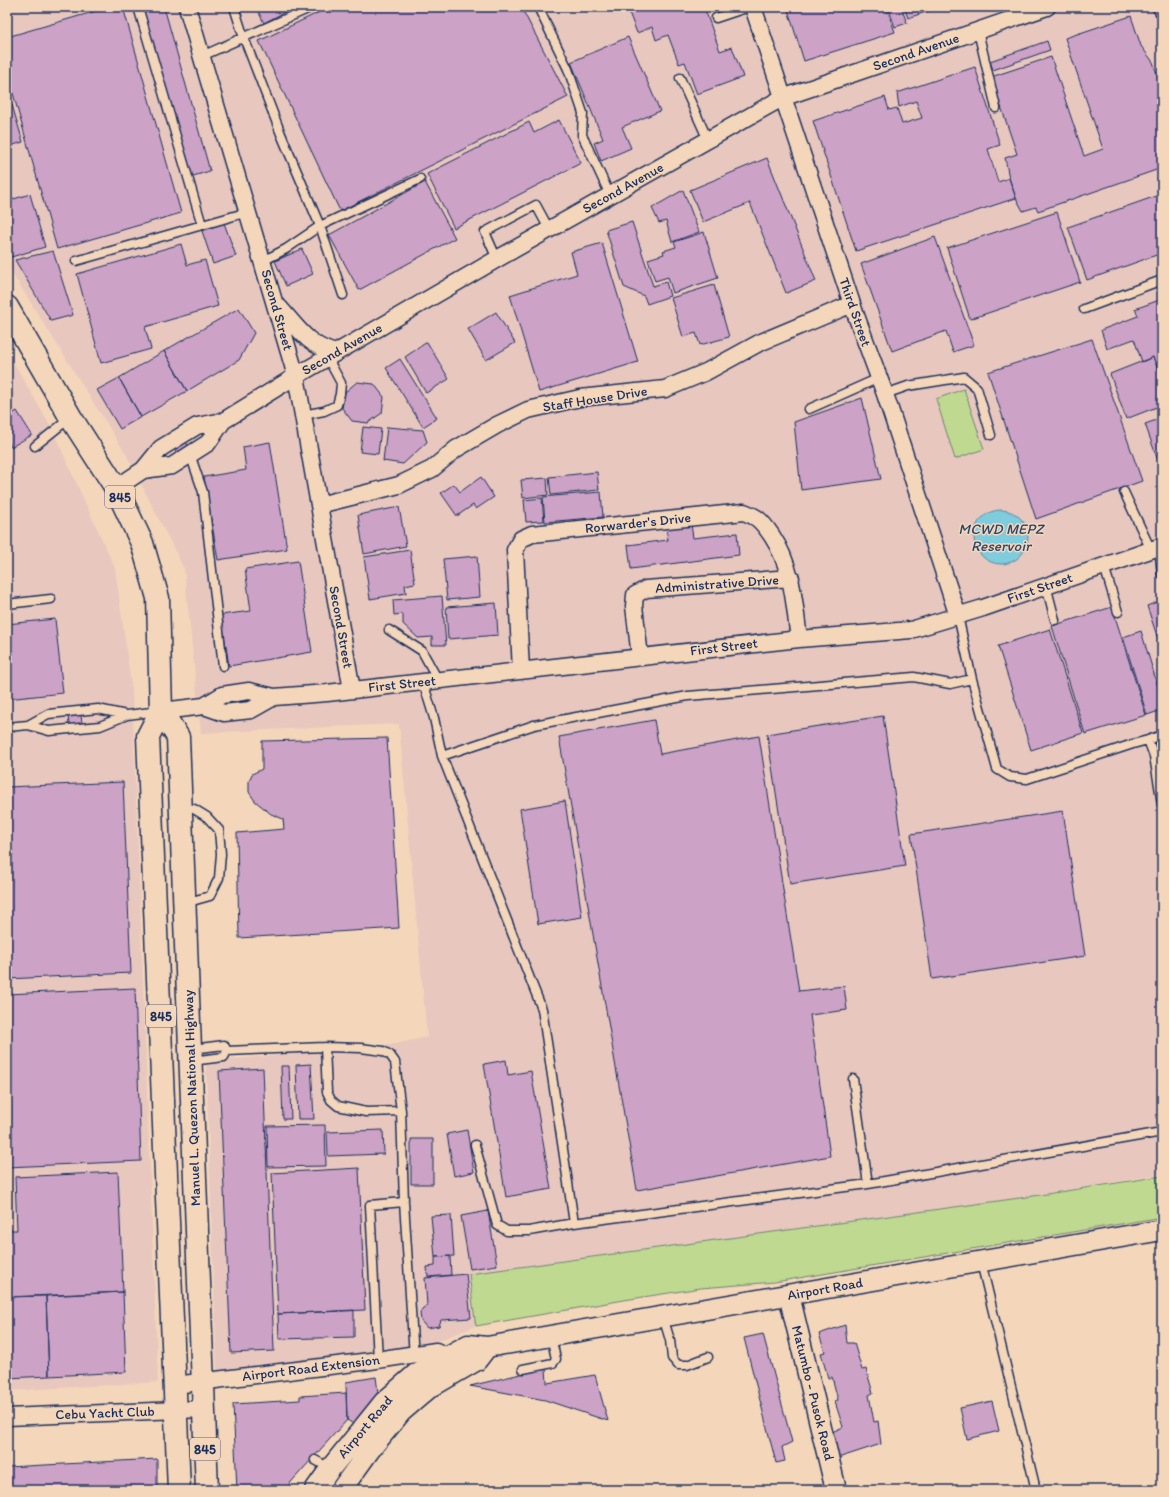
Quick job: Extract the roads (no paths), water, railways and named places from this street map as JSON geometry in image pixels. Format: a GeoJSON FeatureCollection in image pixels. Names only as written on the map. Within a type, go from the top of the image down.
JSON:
{"type":"FeatureCollection","features":[{"type":"Feature","properties":{"kind":"main road","name":"Manuel L. Quezon National Highway"},"geometry":{"type":"LineString","coordinates":[[7,307],[71,418],[116,488],[142,543],[158,598],[161,711],[148,736],[179,1490]]}},
{"type":"Feature","properties":{"kind":"main road","name":"Manuel L. Quezon National Highway"},"geometry":{"type":"LineString","coordinates":[[161,711],[178,737],[184,903],[194,1054],[202,1381],[207,1490]]}},
{"type":"Feature","properties":{"kind":"street","name":"Second Street"},"geometry":{"type":"LineString","coordinates":[[187,7],[296,376],[352,690]]}},
{"type":"Feature","properties":{"kind":"street","name":"Third Street"},"geometry":{"type":"LineString","coordinates":[[752,7],[852,304],[885,394],[958,616]]}},
{"type":"Feature","properties":{"kind":"street","name":"Second Avenue"},"geometry":{"type":"LineString","coordinates":[[116,488],[143,470],[161,448],[197,426],[223,421],[296,376],[497,259],[782,98],[1047,7]]}},
{"type":"Feature","properties":{"kind":"street"},"geometry":{"type":"LineString","coordinates":[[275,302],[303,336],[332,355]]}},
{"type":"Feature","properties":{"kind":"street","name":"Staff House Drive"},"geometry":{"type":"LineString","coordinates":[[319,505],[399,485],[432,469],[456,449],[497,425],[528,410],[580,398],[664,389],[706,372],[759,343],[852,304]]}},
{"type":"Feature","properties":{"kind":"street","name":"Second Avenue"},"geometry":{"type":"LineString","coordinates":[[143,470],[172,466],[208,443],[223,421]]}},
{"type":"Feature","properties":{"kind":"street","name":"Rorwarder's Drive"},"geometry":{"type":"LineString","coordinates":[[521,671],[515,550],[521,539],[532,534],[744,512],[758,519],[777,544],[791,578],[799,639]]}},
{"type":"Feature","properties":{"kind":"street","name":"First Street"},"geometry":{"type":"LineString","coordinates":[[161,711],[204,706],[224,713],[251,710],[274,697],[352,690],[799,639],[911,630],[958,616],[1157,548]]}},
{"type":"Feature","properties":{"kind":"street","name":"Administrative Drive"},"geometry":{"type":"LineString","coordinates":[[640,657],[634,606],[635,596],[646,589],[791,578]]}},
{"type":"Feature","properties":{"kind":"street","name":"Airport Road"},"geometry":{"type":"LineString","coordinates":[[315,1490],[323,1464],[384,1402],[416,1374],[468,1345],[487,1347],[1162,1230]]}},
{"type":"Feature","properties":{"kind":"street","name":"Matumbo - Pusok Road"},"geometry":{"type":"LineString","coordinates":[[789,1295],[836,1490]]}},
{"type":"Feature","properties":{"kind":"street","name":"Airport Road"},"geometry":{"type":"LineString","coordinates":[[341,1490],[369,1451],[401,1412],[428,1388],[477,1360],[487,1347]]}},
{"type":"Feature","properties":{"kind":"street","name":"Airport Road Extension"},"geometry":{"type":"LineString","coordinates":[[175,1385],[378,1360],[436,1351],[446,1356]]}},
{"type":"Feature","properties":{"kind":"street","name":"Cebu Yacht Club"},"geometry":{"type":"LineString","coordinates":[[7,1417],[204,1409]]}},
{"type":"Feature","properties":{"kind":"lane"},"geometry":{"type":"LineString","coordinates":[[138,7],[202,224]]}},
{"type":"Feature","properties":{"kind":"lane"},"geometry":{"type":"LineString","coordinates":[[234,7],[244,38],[281,134],[320,226],[343,295]]}},
{"type":"Feature","properties":{"kind":"lane"},"geometry":{"type":"LineString","coordinates":[[202,56],[312,7]]}},
{"type":"Feature","properties":{"kind":"lane"},"geometry":{"type":"LineString","coordinates":[[538,7],[568,69],[583,114],[582,135],[610,195]]}},
{"type":"Feature","properties":{"kind":"lane"},"geometry":{"type":"LineString","coordinates":[[716,18],[749,7]]}},
{"type":"Feature","properties":{"kind":"lane"},"geometry":{"type":"LineString","coordinates":[[978,31],[996,108]]}},
{"type":"Feature","properties":{"kind":"lane"},"geometry":{"type":"LineString","coordinates":[[680,78],[708,140]]}},
{"type":"Feature","properties":{"kind":"lane"},"geometry":{"type":"LineString","coordinates":[[263,261],[286,249],[320,226],[420,179]]}},
{"type":"Feature","properties":{"kind":"lane"},"geometry":{"type":"LineString","coordinates":[[497,259],[485,232],[536,205],[549,229]]}},
{"type":"Feature","properties":{"kind":"lane"},"geometry":{"type":"LineString","coordinates":[[76,261],[248,212]]}},
{"type":"Feature","properties":{"kind":"lane"},"geometry":{"type":"LineString","coordinates":[[1084,309],[1162,280]]}},
{"type":"Feature","properties":{"kind":"lane"},"geometry":{"type":"LineString","coordinates":[[303,415],[324,411],[337,405],[340,394],[340,383],[332,355]]}},
{"type":"Feature","properties":{"kind":"lane"},"geometry":{"type":"LineString","coordinates":[[885,394],[908,386],[964,377],[977,388],[991,435]]}},
{"type":"Feature","properties":{"kind":"lane"},"geometry":{"type":"LineString","coordinates":[[809,409],[879,378]]}},
{"type":"Feature","properties":{"kind":"lane"},"geometry":{"type":"LineString","coordinates":[[35,446],[71,418]]}},
{"type":"Feature","properties":{"kind":"lane"},"geometry":{"type":"LineString","coordinates":[[190,454],[203,492],[223,666]]}},
{"type":"Feature","properties":{"kind":"lane"},"geometry":{"type":"LineString","coordinates":[[1124,492],[1157,548],[1162,574]]}},
{"type":"Feature","properties":{"kind":"lane"},"geometry":{"type":"LineString","coordinates":[[1104,566],[1118,612]]}},
{"type":"Feature","properties":{"kind":"lane"},"geometry":{"type":"LineString","coordinates":[[1046,585],[1055,620]]}},
{"type":"Feature","properties":{"kind":"lane"},"geometry":{"type":"LineString","coordinates":[[7,604],[51,599]]}},
{"type":"Feature","properties":{"kind":"lane"},"geometry":{"type":"LineString","coordinates":[[958,616],[972,679],[997,769],[1010,777],[1027,779],[1162,735]]}},
{"type":"Feature","properties":{"kind":"lane"},"geometry":{"type":"LineString","coordinates":[[389,630],[422,651],[430,681],[434,718],[442,756],[542,1010],[574,1224]]}},
{"type":"Feature","properties":{"kind":"lane"},"geometry":{"type":"LineString","coordinates":[[442,756],[534,725],[688,696],[914,677],[950,684],[972,679]]}},
{"type":"Feature","properties":{"kind":"lane","name":"First Street"},"geometry":{"type":"LineString","coordinates":[[28,725],[48,714],[98,709],[127,715]]}},
{"type":"Feature","properties":{"kind":"lane","name":"First Street"},"geometry":{"type":"LineString","coordinates":[[7,727],[28,725],[49,731],[100,726],[127,715],[161,711]]}},
{"type":"Feature","properties":{"kind":"lane"},"geometry":{"type":"LineString","coordinates":[[1148,740],[1154,756],[1162,804]]}},
{"type":"Feature","properties":{"kind":"lane"},"geometry":{"type":"LineString","coordinates":[[180,808],[194,809],[207,817],[219,830],[222,854],[219,878],[210,896],[184,903]]}},
{"type":"Feature","properties":{"kind":"lane"},"geometry":{"type":"LineString","coordinates":[[224,1045],[227,1051],[224,1057],[200,1060],[194,1054],[200,1048],[206,1046],[224,1045]]}},
{"type":"Feature","properties":{"kind":"lane"},"geometry":{"type":"LineString","coordinates":[[227,1051],[325,1047],[360,1048],[383,1051],[390,1055],[395,1062],[401,1111],[404,1202],[413,1354],[416,1374]]}},
{"type":"Feature","properties":{"kind":"lane"},"geometry":{"type":"LineString","coordinates":[[325,1047],[327,1092],[331,1100],[338,1106],[366,1112],[401,1111]]}},
{"type":"Feature","properties":{"kind":"lane"},"geometry":{"type":"LineString","coordinates":[[853,1079],[868,1184]]}},
{"type":"Feature","properties":{"kind":"lane"},"geometry":{"type":"LineString","coordinates":[[475,1145],[497,1225],[508,1231],[529,1231],[868,1184],[1162,1132]]}},
{"type":"Feature","properties":{"kind":"lane"},"geometry":{"type":"LineString","coordinates":[[378,1360],[370,1205],[404,1202]]}},
{"type":"Feature","properties":{"kind":"lane"},"geometry":{"type":"LineString","coordinates":[[981,1262],[1036,1490]]}},
{"type":"Feature","properties":{"kind":"lane"},"geometry":{"type":"LineString","coordinates":[[663,1317],[670,1340],[672,1358],[678,1365],[687,1366],[708,1357]]}},
{"type":"Feature","properties":{"kind":"lane"},"geometry":{"type":"LineString","coordinates":[[523,1369],[553,1363],[556,1359],[551,1336]]}},
{"type":"Feature","properties":{"kind":"water","name":"MCWD MEPZ Reservoir"},"geometry":{"type":"Polygon","coordinates":[[[1001,510],[1011,512],[1020,518],[1026,527],[1028,537],[1026,547],[1020,556],[1011,562],[1001,564],[991,562],[982,556],[976,547],[974,537],[976,527],[982,518],[991,512],[1001,510]]]}}]}
